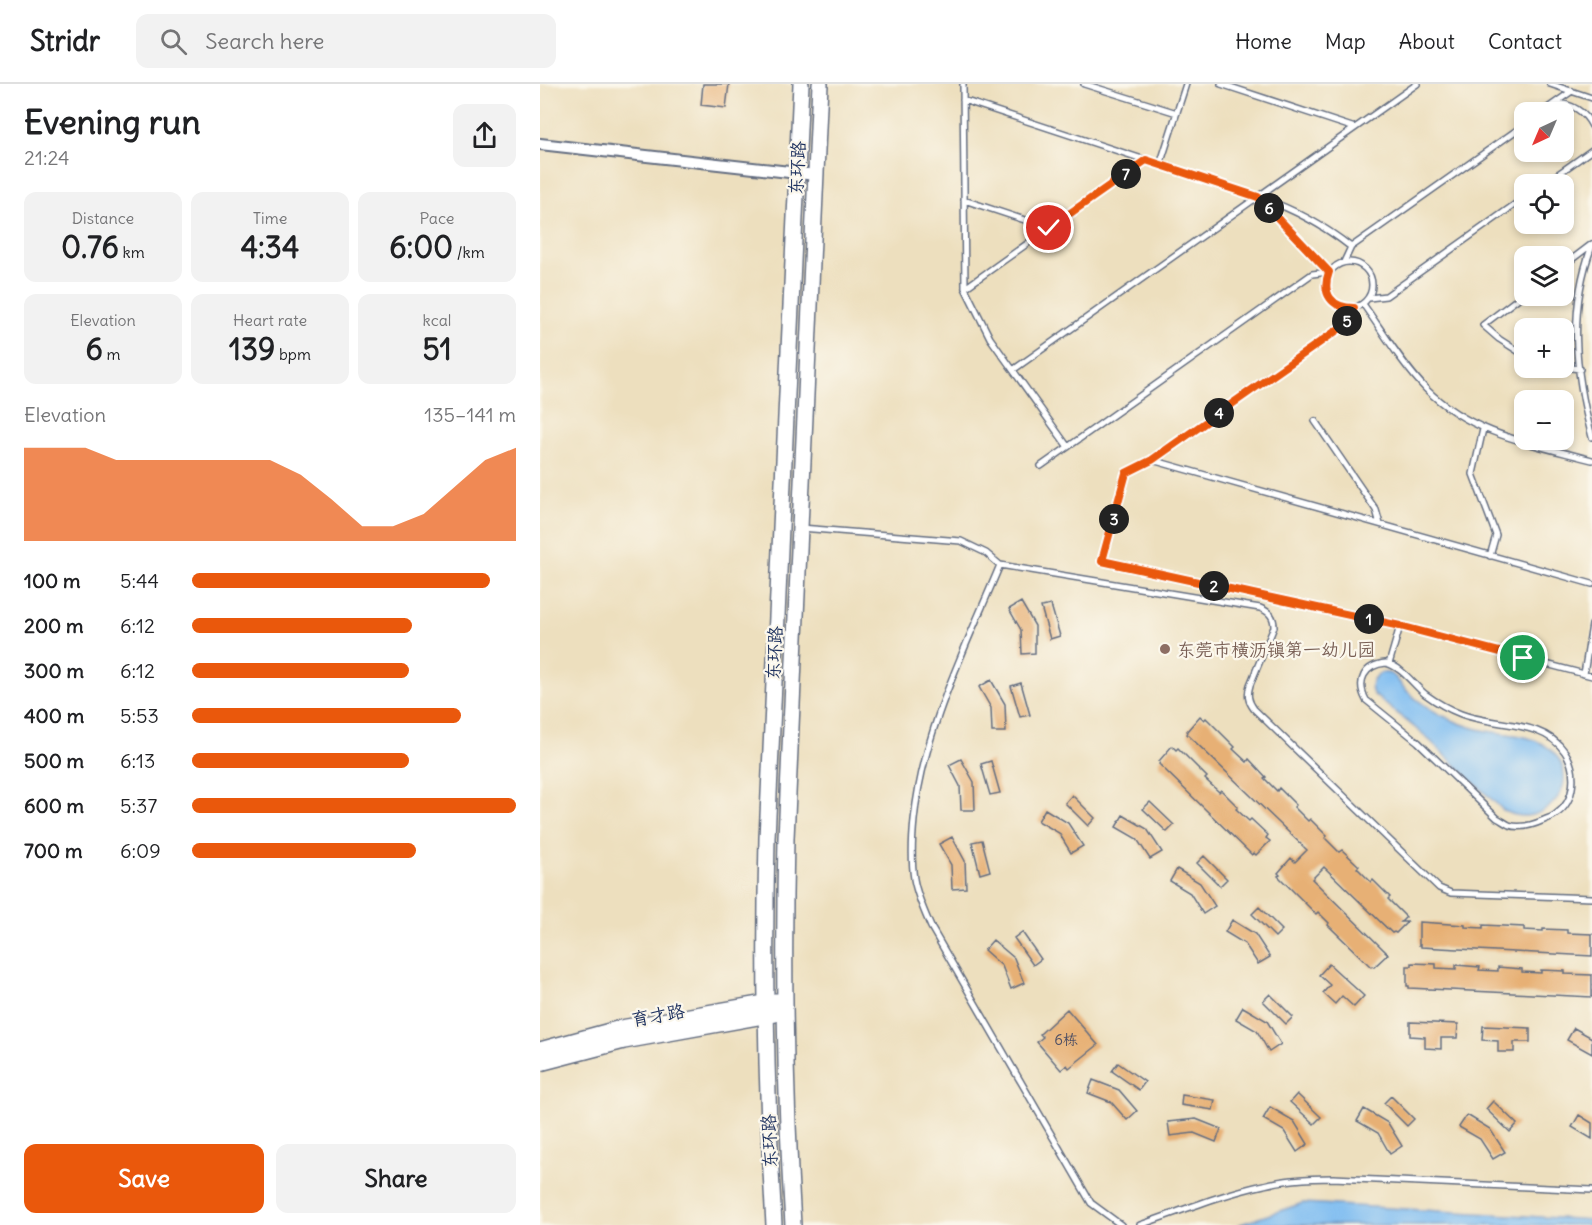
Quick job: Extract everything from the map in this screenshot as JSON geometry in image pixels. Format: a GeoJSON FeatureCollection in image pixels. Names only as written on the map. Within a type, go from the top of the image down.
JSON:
{"type":"FeatureCollection","features":[{"type":"Feature","properties":{"kind":"main road","name":"东环路"},"geometry":{"type":"LineString","coordinates":[[774,1225],[768,1112],[766,895],[801,84]]}},
{"type":"Feature","properties":{"kind":"main road","name":"东环路"},"geometry":{"type":"LineString","coordinates":[[793,1225],[785,1005],[786,838],[820,84]]}},
{"type":"Feature","properties":{"kind":"main road","name":"育才路"},"geometry":{"type":"LineString","coordinates":[[540,1063],[624,1041],[785,1005]]}},
{"type":"Feature","properties":{"kind":"main road","name":"育才路"},"geometry":{"type":"LineString","coordinates":[[540,1050],[621,1028],[766,1009]]}},
{"type":"Feature","properties":{"kind":"street"},"geometry":{"type":"LineString","coordinates":[[540,144],[816,175]]}},
{"type":"Feature","properties":{"kind":"lane"},"geometry":{"type":"LineString","coordinates":[[963,84],[965,288],[990,338],[1068,447]]}},
{"type":"Feature","properties":{"kind":"lane"},"geometry":{"type":"LineString","coordinates":[[1084,84],[1177,113]]}},
{"type":"Feature","properties":{"kind":"lane"},"geometry":{"type":"LineString","coordinates":[[1160,165],[1186,84]]}},
{"type":"Feature","properties":{"kind":"lane"},"geometry":{"type":"LineString","coordinates":[[1221,84],[1355,128]]}},
{"type":"Feature","properties":{"kind":"lane"},"geometry":{"type":"LineString","coordinates":[[1013,370],[1417,84]]}},
{"type":"Feature","properties":{"kind":"lane"},"geometry":{"type":"LineString","coordinates":[[1550,84],[1592,98]]}},
{"type":"Feature","properties":{"kind":"lane"},"geometry":{"type":"LineString","coordinates":[[1557,102],[1572,91]]}},
{"type":"Feature","properties":{"kind":"lane"},"geometry":{"type":"LineString","coordinates":[[963,100],[1286,207],[1314,221],[1351,247]]}},
{"type":"Feature","properties":{"kind":"lane"},"geometry":{"type":"LineString","coordinates":[[1574,107],[1584,114],[1592,126]]}},
{"type":"Feature","properties":{"kind":"lane"},"geometry":{"type":"LineString","coordinates":[[1344,262],[1351,247],[1514,132]]}},
{"type":"Feature","properties":{"kind":"lane"},"geometry":{"type":"LineString","coordinates":[[1558,174],[1592,150]]}},
{"type":"Feature","properties":{"kind":"lane"},"geometry":{"type":"LineString","coordinates":[[965,288],[1146,160]]}},
{"type":"Feature","properties":{"kind":"lane"},"geometry":{"type":"LineString","coordinates":[[1258,197],[1329,272]]}},
{"type":"Feature","properties":{"kind":"lane"},"geometry":{"type":"LineString","coordinates":[[963,200],[1049,228]]}},
{"type":"Feature","properties":{"kind":"lane"},"geometry":{"type":"LineString","coordinates":[[1369,298],[1386,296],[1514,205]]}},
{"type":"Feature","properties":{"kind":"lane"},"geometry":{"type":"LineString","coordinates":[[1574,258],[1592,245]]}},
{"type":"Feature","properties":{"kind":"lane"},"geometry":{"type":"LineString","coordinates":[[1592,245],[1577,305],[1576,333],[1582,393],[1592,437]]}},
{"type":"Feature","properties":{"kind":"lane"},"geometry":{"type":"LineString","coordinates":[[1344,262],[1362,265],[1372,280],[1369,298],[1354,308],[1337,305],[1326,290],[1329,272],[1344,262]]}},
{"type":"Feature","properties":{"kind":"lane"},"geometry":{"type":"LineString","coordinates":[[1041,466],[1312,274],[1329,272]]}},
{"type":"Feature","properties":{"kind":"lane"},"geometry":{"type":"LineString","coordinates":[[1514,302],[1483,325],[1514,349]]}},
{"type":"Feature","properties":{"kind":"lane"},"geometry":{"type":"LineString","coordinates":[[1363,304],[1425,388],[1462,418],[1506,437],[1592,460]]}},
{"type":"Feature","properties":{"kind":"lane"},"geometry":{"type":"LineString","coordinates":[[1354,308],[1346,324],[1152,460],[1126,473],[1102,561],[1400,626],[1592,676]]}},
{"type":"Feature","properties":{"kind":"lane"},"geometry":{"type":"LineString","coordinates":[[1574,368],[1580,369]]}},
{"type":"Feature","properties":{"kind":"lane"},"geometry":{"type":"LineString","coordinates":[[1315,422],[1376,510],[1380,524]]}},
{"type":"Feature","properties":{"kind":"lane"},"geometry":{"type":"LineString","coordinates":[[1483,429],[1473,474],[1496,535],[1490,555]]}},
{"type":"Feature","properties":{"kind":"lane"},"geometry":{"type":"LineString","coordinates":[[1152,460],[1592,584]]}},
{"type":"Feature","properties":{"kind":"lane"},"geometry":{"type":"LineString","coordinates":[[800,527],[961,541],[986,553],[1000,565],[1266,610],[1274,621],[1274,627],[1250,685],[1249,702],[1439,888],[1451,893],[1592,898]]}},
{"type":"Feature","properties":{"kind":"lane"},"geometry":{"type":"LineString","coordinates":[[1000,565],[941,706],[928,746],[915,810],[912,856],[914,880],[920,904],[931,927],[1091,1203],[1121,1225]]}},
{"type":"Feature","properties":{"kind":"lane"},"geometry":{"type":"LineString","coordinates":[[1584,674],[1592,625]]}},
{"type":"Feature","properties":{"kind":"lane"},"geometry":{"type":"LineString","coordinates":[[1389,664],[1400,626]]}},
{"type":"Feature","properties":{"kind":"lane"},"geometry":{"type":"LineString","coordinates":[[1378,664],[1389,664],[1400,669],[1425,693],[1448,708],[1487,722],[1531,728],[1557,742],[1566,753],[1573,778],[1572,791],[1558,813],[1537,824],[1523,827],[1509,825],[1497,818],[1418,742],[1366,700],[1361,686],[1366,672],[1378,664]]}},
{"type":"Feature","properties":{"kind":"lane"},"geometry":{"type":"LineString","coordinates":[[1140,1225],[1244,1190],[1277,1182],[1311,1178],[1592,1190]]}},
{"type":"Feature","properties":{"kind":"water"},"geometry":{"type":"Polygon","coordinates":[[[1381,673],[1392,675],[1416,699],[1460,724],[1521,736],[1545,745],[1561,764],[1564,777],[1562,790],[1555,801],[1545,810],[1532,815],[1518,815],[1503,810],[1424,735],[1373,694],[1372,682],[1381,673]]]}},
{"type":"Feature","properties":{"kind":"water"},"geometry":{"type":"Polygon","coordinates":[[[1303,1203],[1592,1220],[1592,1225],[1238,1225],[1303,1203]]]}},
{"type":"Feature","properties":{"kind":"building"},"geometry":{"type":"Polygon","coordinates":[[[703,84],[729,84],[726,108],[701,105],[703,84]]]}},
{"type":"Feature","properties":{"kind":"building"},"geometry":{"type":"Polygon","coordinates":[[[1021,602],[1035,626],[1035,653],[1022,654],[1021,630],[1009,609],[1021,602]]]}},
{"type":"Feature","properties":{"kind":"building"},"geometry":{"type":"Polygon","coordinates":[[[1051,605],[1060,636],[1050,639],[1041,607],[1051,605]]]}},
{"type":"Feature","properties":{"kind":"building"},"geometry":{"type":"Polygon","coordinates":[[[991,680],[1005,704],[1006,732],[992,732],[991,708],[979,687],[991,680]]]}},
{"type":"Feature","properties":{"kind":"building"},"geometry":{"type":"Polygon","coordinates":[[[1021,683],[1030,715],[1020,717],[1011,686],[1021,683]]]}},
{"type":"Feature","properties":{"kind":"building"},"geometry":{"type":"Polygon","coordinates":[[[1200,716],[1204,720],[1206,718],[1247,762],[1249,759],[1277,791],[1279,788],[1308,821],[1310,819],[1327,836],[1325,838],[1339,852],[1342,850],[1359,866],[1357,868],[1390,897],[1388,899],[1406,917],[1401,922],[1407,922],[1396,933],[1392,933],[1324,867],[1312,879],[1388,954],[1374,967],[1371,967],[1328,925],[1329,923],[1318,912],[1316,914],[1278,876],[1291,858],[1295,862],[1307,850],[1187,734],[1200,716]]]}},
{"type":"Feature","properties":{"kind":"building"},"geometry":{"type":"Polygon","coordinates":[[[1172,746],[1176,750],[1178,748],[1219,792],[1221,790],[1238,807],[1236,809],[1268,835],[1266,838],[1270,841],[1256,855],[1254,853],[1252,855],[1159,764],[1172,746]]]}},
{"type":"Feature","properties":{"kind":"building"},"geometry":{"type":"Polygon","coordinates":[[[961,759],[974,782],[975,810],[961,810],[960,786],[949,765],[961,759]]]}},
{"type":"Feature","properties":{"kind":"building"},"geometry":{"type":"Polygon","coordinates":[[[991,761],[1000,793],[990,795],[981,764],[991,761]]]}},
{"type":"Feature","properties":{"kind":"building"},"geometry":{"type":"Polygon","coordinates":[[[1072,795],[1095,818],[1088,826],[1065,803],[1072,795]]]}},
{"type":"Feature","properties":{"kind":"building"},"geometry":{"type":"Polygon","coordinates":[[[1150,802],[1174,825],[1167,832],[1143,809],[1150,802]]]}},
{"type":"Feature","properties":{"kind":"building"},"geometry":{"type":"Polygon","coordinates":[[[1045,809],[1068,823],[1083,846],[1071,853],[1059,833],[1038,821],[1045,809]]]}},
{"type":"Feature","properties":{"kind":"building"},"geometry":{"type":"Polygon","coordinates":[[[1123,815],[1147,829],[1162,852],[1150,859],[1137,839],[1116,827],[1123,815]]]}},
{"type":"Feature","properties":{"kind":"building"},"geometry":{"type":"Polygon","coordinates":[[[952,837],[965,861],[966,888],[952,889],[951,865],[939,844],[952,837]]]}},
{"type":"Feature","properties":{"kind":"building"},"geometry":{"type":"Polygon","coordinates":[[[982,840],[990,871],[980,874],[972,842],[982,840]]]}},
{"type":"Feature","properties":{"kind":"building"},"geometry":{"type":"Polygon","coordinates":[[[1204,856],[1227,879],[1220,886],[1197,863],[1204,856]]]}},
{"type":"Feature","properties":{"kind":"building"},"geometry":{"type":"Polygon","coordinates":[[[1177,869],[1200,883],[1215,906],[1203,914],[1190,893],[1170,881],[1177,869]]]}},
{"type":"Feature","properties":{"kind":"building"},"geometry":{"type":"Polygon","coordinates":[[[1259,907],[1282,930],[1275,937],[1252,914],[1259,907]]]}},
{"type":"Feature","properties":{"kind":"building"},"geometry":{"type":"Polygon","coordinates":[[[1232,920],[1255,934],[1270,957],[1258,964],[1245,944],[1225,932],[1232,920]]]}},
{"type":"Feature","properties":{"kind":"building"},"geometry":{"type":"Polygon","coordinates":[[[1419,922],[1483,928],[1483,925],[1524,927],[1524,930],[1567,930],[1567,933],[1592,934],[1592,956],[1421,947],[1419,945],[1419,922]]]}},
{"type":"Feature","properties":{"kind":"building"},"geometry":{"type":"Polygon","coordinates":[[[1022,932],[1041,959],[1033,965],[1014,938],[1022,932]]]}},
{"type":"Feature","properties":{"kind":"building"},"geometry":{"type":"Polygon","coordinates":[[[993,940],[1014,958],[1024,983],[1011,989],[1002,966],[984,950],[993,940]]]}},
{"type":"Feature","properties":{"kind":"building"},"geometry":{"type":"Polygon","coordinates":[[[1412,963],[1436,964],[1436,968],[1456,969],[1456,965],[1480,967],[1479,970],[1498,971],[1498,967],[1522,969],[1522,972],[1565,971],[1565,974],[1592,975],[1592,997],[1409,988],[1407,986],[1407,966],[1412,966],[1412,963]]]}},
{"type":"Feature","properties":{"kind":"building"},"geometry":{"type":"Polygon","coordinates":[[[1329,964],[1364,996],[1354,1007],[1342,996],[1335,1004],[1323,993],[1330,985],[1319,975],[1329,964]]]}},
{"type":"Feature","properties":{"kind":"building"},"geometry":{"type":"Polygon","coordinates":[[[1270,994],[1293,1017],[1286,1024],[1263,1001],[1270,994]]]}},
{"type":"Feature","properties":{"kind":"building"},"geometry":{"type":"Polygon","coordinates":[[[1243,1007],[1267,1021],[1281,1044],[1269,1052],[1257,1031],[1236,1019],[1243,1007]]]}},
{"type":"Feature","properties":{"kind":"building"},"geometry":{"type":"Polygon","coordinates":[[[1067,1009],[1098,1045],[1069,1068],[1067,1065],[1061,1070],[1037,1042],[1043,1037],[1040,1034],[1067,1009]]]}},
{"type":"Feature","properties":{"kind":"building"},"geometry":{"type":"Polygon","coordinates":[[[1410,1022],[1458,1024],[1457,1038],[1441,1038],[1441,1049],[1425,1048],[1425,1037],[1410,1036],[1410,1022]]]}},
{"type":"Feature","properties":{"kind":"building"},"geometry":{"type":"Polygon","coordinates":[[[1483,1026],[1530,1028],[1530,1042],[1514,1042],[1514,1052],[1498,1052],[1498,1041],[1482,1040],[1483,1026]]]}},
{"type":"Feature","properties":{"kind":"building"},"geometry":{"type":"Polygon","coordinates":[[[1574,1028],[1592,1038],[1592,1054],[1567,1040],[1574,1028]]]}},
{"type":"Feature","properties":{"kind":"building"},"geometry":{"type":"Polygon","coordinates":[[[1118,1063],[1145,1082],[1139,1090],[1112,1071],[1118,1063]]]}},
{"type":"Feature","properties":{"kind":"building"},"geometry":{"type":"Polygon","coordinates":[[[1093,1080],[1119,1090],[1137,1111],[1127,1120],[1111,1102],[1088,1093],[1093,1080]]]}},
{"type":"Feature","properties":{"kind":"building"},"geometry":{"type":"Polygon","coordinates":[[[1297,1094],[1321,1117],[1314,1124],[1290,1102],[1297,1094]]]}},
{"type":"Feature","properties":{"kind":"building"},"geometry":{"type":"Polygon","coordinates":[[[1182,1095],[1215,1100],[1213,1110],[1181,1105],[1182,1095]]]}},
{"type":"Feature","properties":{"kind":"building"},"geometry":{"type":"Polygon","coordinates":[[[1391,1096],[1414,1119],[1407,1126],[1384,1103],[1391,1096]]]}},
{"type":"Feature","properties":{"kind":"building"},"geometry":{"type":"Polygon","coordinates":[[[1493,1101],[1517,1124],[1510,1132],[1486,1109],[1493,1101]]]}},
{"type":"Feature","properties":{"kind":"building"},"geometry":{"type":"Polygon","coordinates":[[[1270,1107],[1294,1121],[1308,1144],[1297,1152],[1284,1131],[1263,1119],[1270,1107]]]}},
{"type":"Feature","properties":{"kind":"building"},"geometry":{"type":"Polygon","coordinates":[[[1364,1109],[1388,1123],[1402,1146],[1390,1154],[1378,1133],[1357,1121],[1364,1109]]]}},
{"type":"Feature","properties":{"kind":"building"},"geometry":{"type":"Polygon","coordinates":[[[1467,1115],[1490,1129],[1505,1152],[1493,1159],[1480,1139],[1459,1127],[1467,1115]]]}},
{"type":"Feature","properties":{"kind":"building"},"geometry":{"type":"Polygon","coordinates":[[[1579,1115],[1592,1123],[1592,1139],[1572,1127],[1579,1115]]]}},
{"type":"Feature","properties":{"kind":"building"},"geometry":{"type":"Polygon","coordinates":[[[1196,1119],[1221,1129],[1216,1142],[1194,1133],[1170,1136],[1168,1122],[1196,1119]]]}},
{"type":"Feature","properties":{"kind":"place","name":"东莞市横沥镇第一幼儿园"},"geometry":{"type":"Point","coordinates":[1165,649]}},
{"type":"Feature","properties":{"kind":"route"},"geometry":{"type":"LineString","coordinates":[[1049,228],[1146,160],[1258,197],[1329,272],[1326,290],[1330,298],[1337,305],[1354,308],[1346,324],[1152,460],[1126,473],[1102,561],[1400,626],[1523,658]]}}]}
